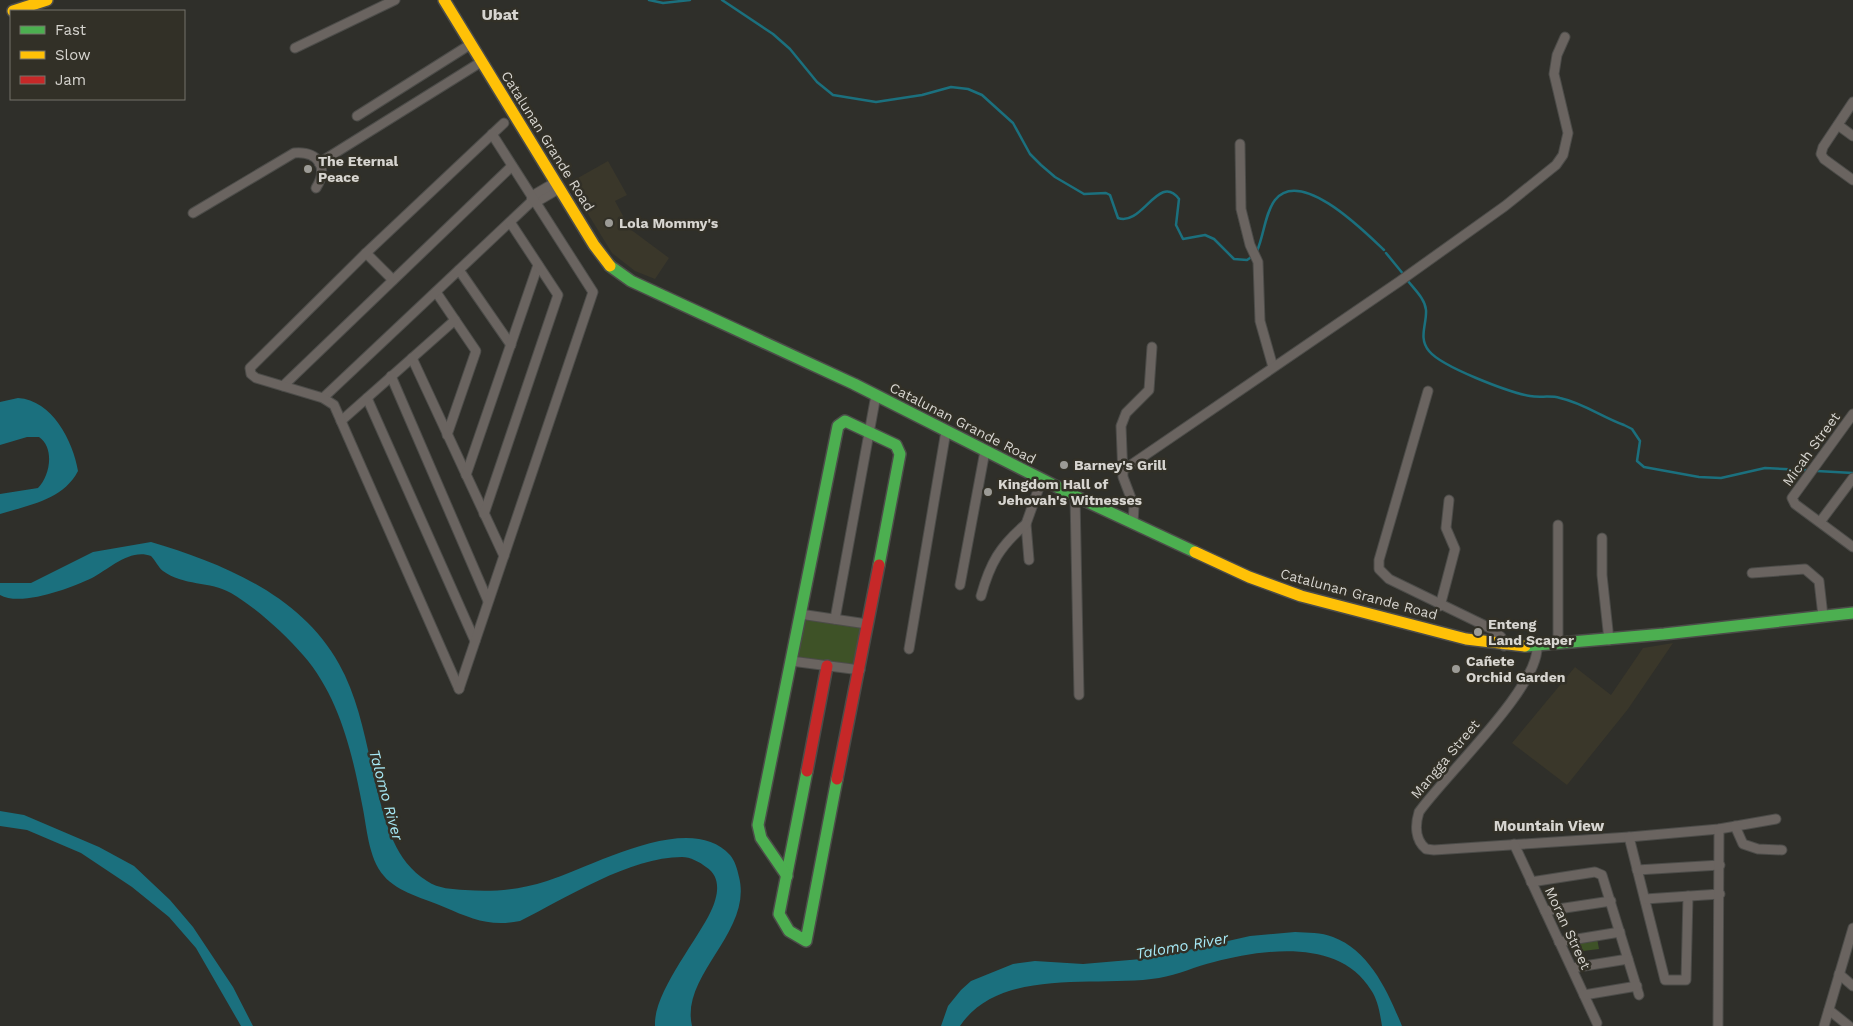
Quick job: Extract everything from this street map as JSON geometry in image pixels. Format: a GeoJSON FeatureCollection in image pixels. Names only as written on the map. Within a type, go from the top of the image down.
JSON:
{"type":"FeatureCollection","features":[{"type":"Feature","properties":{"kind":"main road"},"geometry":{"type":"LineString","coordinates":[[18,10],[47,0]]}},
{"type":"Feature","properties":{"kind":"main road","name":"Catalunan Grande Road"},"geometry":{"type":"LineString","coordinates":[[444,0],[601,254],[624,277],[876,395],[1075,496],[1249,577],[1301,596],[1466,639],[1504,646],[1537,646],[1609,640],[1853,612]]}},
{"type":"Feature","properties":{"kind":"main road"},"geometry":{"type":"LineString","coordinates":[[787,876],[758,830],[838,426],[842,421],[848,421],[896,445],[900,454],[860,670],[806,942],[791,934],[781,921],[780,906],[787,876],[827,666]]}},
{"type":"Feature","properties":{"kind":"street"},"geometry":{"type":"LineString","coordinates":[[295,48],[395,0]]}},
{"type":"Feature","properties":{"kind":"street"},"geometry":{"type":"LineString","coordinates":[[1122,471],[1464,236],[1542,178],[1556,165],[1563,155],[1568,133],[1554,74],[1557,55],[1565,37]]}},
{"type":"Feature","properties":{"kind":"street"},"geometry":{"type":"LineString","coordinates":[[356,116],[471,44]]}},
{"type":"Feature","properties":{"kind":"street"},"geometry":{"type":"LineString","coordinates":[[319,163],[482,62]]}},
{"type":"Feature","properties":{"kind":"street"},"geometry":{"type":"LineString","coordinates":[[1853,102],[1823,147],[1822,154],[1824,159],[1853,180]]}},
{"type":"Feature","properties":{"kind":"street"},"geometry":{"type":"LineString","coordinates":[[492,134],[593,292],[459,689],[334,405],[323,398],[253,376],[250,371],[252,365],[366,253],[492,134],[504,123]]}},
{"type":"Feature","properties":{"kind":"street"},"geometry":{"type":"LineString","coordinates":[[1838,125],[1853,136]]}},
{"type":"Feature","properties":{"kind":"street"},"geometry":{"type":"LineString","coordinates":[[1240,144],[1241,209],[1250,245],[1258,262],[1260,321],[1273,367]]}},
{"type":"Feature","properties":{"kind":"street"},"geometry":{"type":"LineString","coordinates":[[193,213],[289,155],[301,152],[319,163],[323,175],[316,188]]}},
{"type":"Feature","properties":{"kind":"street"},"geometry":{"type":"LineString","coordinates":[[283,386],[512,166]]}},
{"type":"Feature","properties":{"kind":"street"},"geometry":{"type":"LineString","coordinates":[[323,398],[533,200],[558,185]]}},
{"type":"Feature","properties":{"kind":"street"},"geometry":{"type":"LineString","coordinates":[[484,514],[558,295],[510,222]]}},
{"type":"Feature","properties":{"kind":"street"},"geometry":{"type":"LineString","coordinates":[[366,253],[393,280]]}},
{"type":"Feature","properties":{"kind":"street"},"geometry":{"type":"LineString","coordinates":[[466,476],[538,265]]}},
{"type":"Feature","properties":{"kind":"street"},"geometry":{"type":"LineString","coordinates":[[460,270],[511,344]]}},
{"type":"Feature","properties":{"kind":"street"},"geometry":{"type":"LineString","coordinates":[[436,292],[476,351],[448,435]]}},
{"type":"Feature","properties":{"kind":"street"},"geometry":{"type":"LineString","coordinates":[[341,421],[455,320]]}},
{"type":"Feature","properties":{"kind":"street"},"geometry":{"type":"LineString","coordinates":[[1133,523],[1134,506],[1124,483],[1122,471],[1122,420],[1149,390],[1152,347]]}},
{"type":"Feature","properties":{"kind":"street"},"geometry":{"type":"LineString","coordinates":[[412,358],[504,556]]}},
{"type":"Feature","properties":{"kind":"street"},"geometry":{"type":"LineString","coordinates":[[391,376],[488,601]]}},
{"type":"Feature","properties":{"kind":"street"},"geometry":{"type":"LineString","coordinates":[[1428,391],[1378,564],[1381,573],[1388,579],[1440,606],[1494,630],[1501,637],[1504,646]]}},
{"type":"Feature","properties":{"kind":"street"},"geometry":{"type":"LineString","coordinates":[[835,619],[876,395]]}},
{"type":"Feature","properties":{"kind":"street"},"geometry":{"type":"LineString","coordinates":[[367,398],[475,641]]}},
{"type":"Feature","properties":{"kind":"street","name":"Micah Street"},"geometry":{"type":"LineString","coordinates":[[1820,522],[1795,504],[1793,495],[1853,414]]}},
{"type":"Feature","properties":{"kind":"street"},"geometry":{"type":"LineString","coordinates":[[910,649],[946,431]]}},
{"type":"Feature","properties":{"kind":"street"},"geometry":{"type":"LineString","coordinates":[[960,585],[985,450]]}},
{"type":"Feature","properties":{"kind":"street"},"geometry":{"type":"LineString","coordinates":[[1852,544],[1820,522],[1853,478]]}},
{"type":"Feature","properties":{"kind":"street"},"geometry":{"type":"LineString","coordinates":[[1029,560],[1026,524],[1042,479]]}},
{"type":"Feature","properties":{"kind":"street"},"geometry":{"type":"LineString","coordinates":[[1075,496],[1079,695]]}},
{"type":"Feature","properties":{"kind":"street"},"geometry":{"type":"LineString","coordinates":[[1440,606],[1455,549],[1446,528],[1449,500]]}},
{"type":"Feature","properties":{"kind":"street"},"geometry":{"type":"LineString","coordinates":[[980,596],[991,564],[997,554],[1026,524]]}},
{"type":"Feature","properties":{"kind":"street"},"geometry":{"type":"LineString","coordinates":[[1558,525],[1558,644]]}},
{"type":"Feature","properties":{"kind":"street"},"geometry":{"type":"LineString","coordinates":[[1602,538],[1602,575],[1609,640]]}},
{"type":"Feature","properties":{"kind":"street"},"geometry":{"type":"LineString","coordinates":[[1752,573],[1805,569],[1819,581],[1823,616]]}},
{"type":"Feature","properties":{"kind":"street"},"geometry":{"type":"LineString","coordinates":[[800,614],[868,624]]}},
{"type":"Feature","properties":{"kind":"street","name":"Mangga Street"},"geometry":{"type":"LineString","coordinates":[[1537,646],[1537,660],[1524,685],[1426,801],[1419,812],[1416,824],[1418,839],[1426,849],[1628,837],[1719,828],[1776,819]]}},
{"type":"Feature","properties":{"kind":"street"},"geometry":{"type":"LineString","coordinates":[[791,661],[860,670]]}},
{"type":"Feature","properties":{"kind":"street"},"geometry":{"type":"LineString","coordinates":[[1735,826],[1743,844],[1758,849],[1782,850]]}},
{"type":"Feature","properties":{"kind":"street"},"geometry":{"type":"LineString","coordinates":[[1718,1026],[1719,828]]}},
{"type":"Feature","properties":{"kind":"street"},"geometry":{"type":"LineString","coordinates":[[1628,837],[1665,980],[1686,980],[1688,896]]}},
{"type":"Feature","properties":{"kind":"street","name":"Moran Street"},"geometry":{"type":"LineString","coordinates":[[1514,844],[1597,1023]]}},
{"type":"Feature","properties":{"kind":"street"},"geometry":{"type":"LineString","coordinates":[[1637,870],[1720,865]]}},
{"type":"Feature","properties":{"kind":"street"},"geometry":{"type":"LineString","coordinates":[[1532,882],[1595,872],[1602,875],[1638,991],[1584,995]]}},
{"type":"Feature","properties":{"kind":"street"},"geometry":{"type":"LineString","coordinates":[[1644,899],[1720,894]]}},
{"type":"Feature","properties":{"kind":"street"},"geometry":{"type":"LineString","coordinates":[[1545,911],[1611,901]]}},
{"type":"Feature","properties":{"kind":"street"},"geometry":{"type":"LineString","coordinates":[[1824,1026],[1839,974],[1851,942],[1853,928]]}},
{"type":"Feature","properties":{"kind":"street"},"geometry":{"type":"LineString","coordinates":[[1559,942],[1620,932]]}},
{"type":"Feature","properties":{"kind":"street"},"geometry":{"type":"LineString","coordinates":[[1572,968],[1628,959]]}},
{"type":"Feature","properties":{"kind":"street"},"geometry":{"type":"LineString","coordinates":[[1839,974],[1853,986]]}},
{"type":"Feature","properties":{"kind":"street"},"geometry":{"type":"LineString","coordinates":[[1829,1010],[1849,1026]]}},
{"type":"Feature","properties":{"kind":"shaded area"},"geometry":{"type":"Polygon","coordinates":[[[608,161],[627,195],[615,201],[630,229],[669,258],[655,279],[635,271],[612,253],[569,183],[608,161]]]}},
{"type":"Feature","properties":{"kind":"shaded area"},"geometry":{"type":"Polygon","coordinates":[[[1673,643],[1628,709],[1567,785],[1512,743],[1575,667],[1611,695],[1643,648],[1673,643]]]}},
{"type":"Feature","properties":{"kind":"green space"},"geometry":{"type":"Polygon","coordinates":[[[803,619],[862,628],[855,666],[796,658],[803,619]]]}},
{"type":"Feature","properties":{"kind":"green space"},"geometry":{"type":"Polygon","coordinates":[[[1596,933],[1599,949],[1575,952],[1573,936],[1596,933]]]}},
{"type":"Feature","properties":{"kind":"water"},"geometry":{"type":"Polygon","coordinates":[[[18,398],[30,400],[51,414],[66,435],[78,471],[64,489],[54,495],[33,504],[0,514],[0,494],[38,488],[48,469],[49,455],[44,442],[39,437],[27,437],[0,445],[0,402],[18,398]]]}},
{"type":"Feature","properties":{"kind":"water"},"geometry":{"type":"Polygon","coordinates":[[[151,542],[205,560],[257,585],[282,601],[304,619],[323,640],[339,664],[358,709],[380,803],[393,841],[399,852],[416,873],[432,884],[446,888],[476,891],[506,890],[547,881],[640,846],[666,840],[691,838],[712,843],[730,855],[735,862],[739,877],[741,897],[736,916],[727,935],[696,989],[691,1007],[692,1026],[655,1026],[656,1013],[661,998],[677,967],[711,911],[717,893],[715,876],[701,863],[682,857],[641,864],[599,880],[520,921],[499,923],[481,921],[463,915],[404,891],[390,882],[379,869],[371,851],[358,784],[348,745],[335,706],[326,688],[303,655],[278,629],[240,599],[223,589],[171,576],[161,569],[151,556],[143,554],[128,557],[92,578],[72,587],[46,595],[20,599],[0,595],[0,583],[31,583],[93,552],[151,542]]]}},
{"type":"Feature","properties":{"kind":"water"},"geometry":{"type":"Polygon","coordinates":[[[0,811],[24,815],[99,847],[134,866],[170,900],[193,927],[233,987],[253,1026],[241,1026],[196,948],[169,917],[132,887],[81,853],[27,830],[0,826],[0,811]]]}},
{"type":"Feature","properties":{"kind":"water"},"geometry":{"type":"Polygon","coordinates":[[[1295,932],[1328,935],[1346,943],[1357,952],[1367,962],[1384,987],[1402,1026],[1382,1026],[1377,1003],[1371,990],[1357,973],[1340,962],[1321,955],[1277,951],[1234,957],[1159,978],[1052,983],[1024,987],[999,995],[978,1007],[960,1026],[941,1026],[948,1006],[971,981],[1013,964],[1035,961],[1083,964],[1153,958],[1250,936],[1295,932]]]}},
{"type":"Feature","properties":{"kind":"waterway"},"geometry":{"type":"LineString","coordinates":[[649,0],[663,3],[690,0]]}},
{"type":"Feature","properties":{"kind":"waterway"},"geometry":{"type":"LineString","coordinates":[[722,0],[773,34],[790,49],[817,82],[833,95],[876,102],[922,95],[951,87],[968,89],[982,95],[1013,123],[1030,154],[1055,177],[1084,194],[1106,193],[1110,195],[1118,218],[1127,219],[1143,209],[1157,196],[1164,192],[1172,192],[1179,199],[1176,225],[1183,239],[1205,235],[1214,239],[1234,259],[1247,260],[1253,256]]}},
{"type":"Feature","properties":{"kind":"waterway"},"geometry":{"type":"LineString","coordinates":[[1257,251],[1269,211],[1275,200],[1286,192],[1300,191],[1332,206],[1363,230],[1384,250]]}},
{"type":"Feature","properties":{"kind":"waterway"},"geometry":{"type":"LineString","coordinates":[[1386,253],[1404,275]]}},
{"type":"Feature","properties":{"kind":"waterway"},"geometry":{"type":"LineString","coordinates":[[1408,281],[1424,302],[1426,310],[1424,341],[1429,351],[1436,357],[1461,371],[1492,384],[1520,394],[1568,400],[1632,429],[1640,441],[1637,461],[1644,467],[1699,477],[1721,478],[1765,468],[1806,470]]}},
{"type":"Feature","properties":{"kind":"waterway"},"geometry":{"type":"LineString","coordinates":[[1817,471],[1853,473]]}},
{"type":"Feature","properties":{"kind":"traffic: fast"},"geometry":{"type":"LineString","coordinates":[[610,266],[631,281],[854,384],[1075,496],[1195,552]]}},
{"type":"Feature","properties":{"kind":"traffic: fast"},"geometry":{"type":"LineString","coordinates":[[787,876],[761,838],[758,825],[838,426],[845,421],[896,445],[900,454],[879,565]]}},
{"type":"Feature","properties":{"kind":"traffic: fast"},"geometry":{"type":"LineString","coordinates":[[1525,646],[1664,634],[1853,613]]}},
{"type":"Feature","properties":{"kind":"traffic: fast"},"geometry":{"type":"LineString","coordinates":[[807,771],[779,914],[789,931],[806,941],[837,779]]}},
{"type":"Feature","properties":{"kind":"traffic: slow"},"geometry":{"type":"LineString","coordinates":[[16,10],[47,0]]}},
{"type":"Feature","properties":{"kind":"traffic: slow"},"geometry":{"type":"LineString","coordinates":[[444,0],[594,245],[610,266]]}},
{"type":"Feature","properties":{"kind":"traffic: slow"},"geometry":{"type":"LineString","coordinates":[[1195,552],[1249,577],[1301,596],[1466,639],[1525,646]]}},
{"type":"Feature","properties":{"kind":"traffic: jam"},"geometry":{"type":"LineString","coordinates":[[837,779],[879,565]]}},
{"type":"Feature","properties":{"kind":"traffic: jam"},"geometry":{"type":"LineString","coordinates":[[807,771],[827,666]]}},
{"type":"Feature","properties":{"kind":"place","name":"The Eternal Peace"},"geometry":{"type":"Point","coordinates":[308,169]}},
{"type":"Feature","properties":{"kind":"place","name":"Lola Mommy's"},"geometry":{"type":"Point","coordinates":[609,223]}},
{"type":"Feature","properties":{"kind":"place","name":"Barney's Grill"},"geometry":{"type":"Point","coordinates":[1064,465]}},
{"type":"Feature","properties":{"kind":"place","name":"Kingdom Hall of Jehovah's Witnesses"},"geometry":{"type":"Point","coordinates":[988,492]}},
{"type":"Feature","properties":{"kind":"place","name":"Enteng Land Scaper"},"geometry":{"type":"Point","coordinates":[1478,632]}},
{"type":"Feature","properties":{"kind":"place","name":"Cañete Orchid Garden"},"geometry":{"type":"Point","coordinates":[1456,669]}},
{"type":"Feature","properties":{"kind":"district","name":"Ubat"},"geometry":{"type":"Point","coordinates":[500,14]}},
{"type":"Feature","properties":{"kind":"district","name":"Mountain View"},"geometry":{"type":"Point","coordinates":[1549,826]}},
{"type":"Feature","properties":{"kind":"water label","name":"Talomo River"},"geometry":{"type":"Point","coordinates":[386,795]}},
{"type":"Feature","properties":{"kind":"water label","name":"Talomo River"},"geometry":{"type":"Point","coordinates":[1182,946]}}]}
